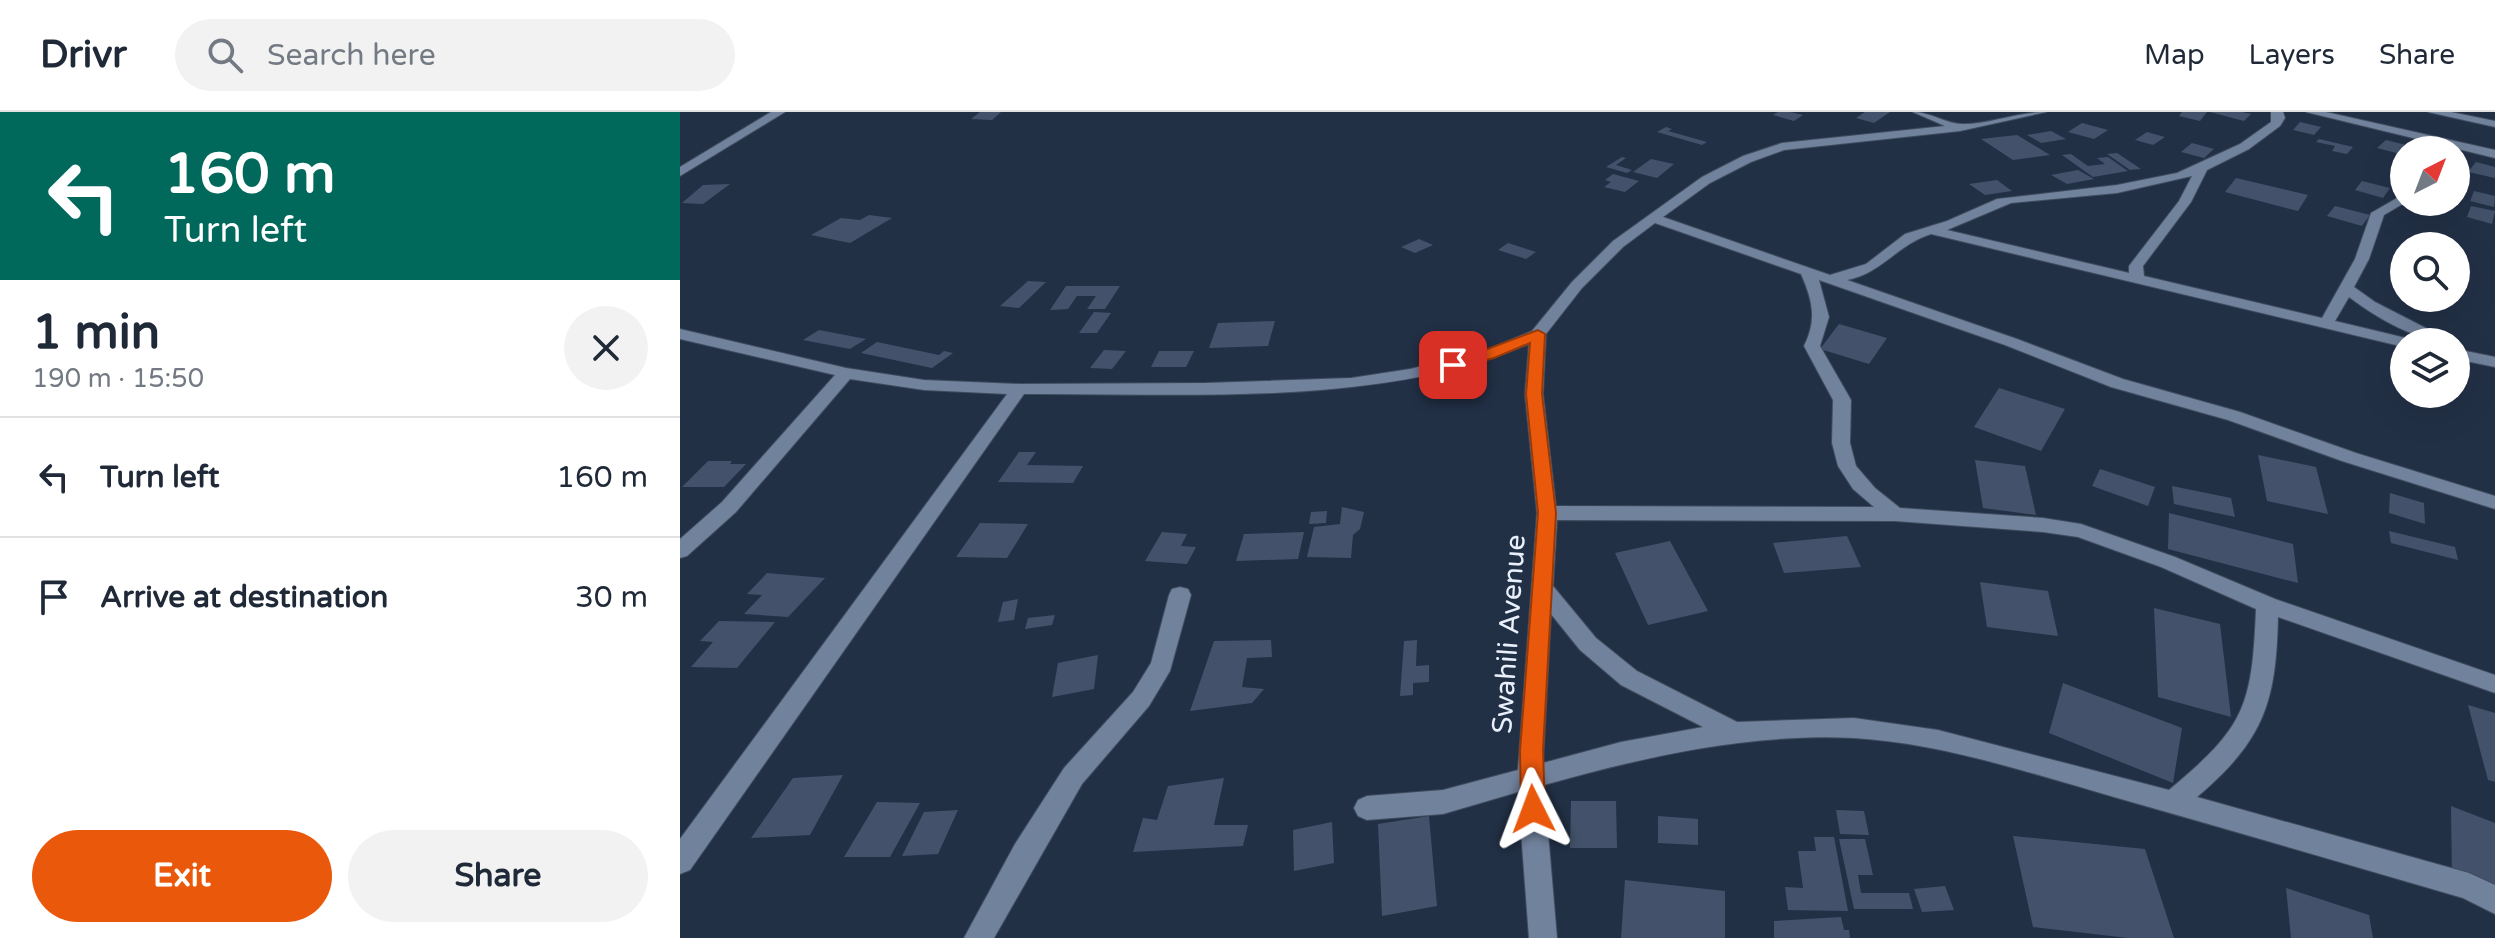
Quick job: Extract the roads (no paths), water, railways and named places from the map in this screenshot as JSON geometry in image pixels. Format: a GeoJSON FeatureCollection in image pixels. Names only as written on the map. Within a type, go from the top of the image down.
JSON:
{"type":"FeatureCollection","features":[{"type":"Feature","properties":{"kind":"street"},"geometry":{"type":"LineString","coordinates":[[680,172],[779,112]]}},
{"type":"Feature","properties":{"kind":"street"},"geometry":{"type":"LineString","coordinates":[[1919,112],[1960,128]]}},
{"type":"Feature","properties":{"kind":"street"},"geometry":{"type":"LineString","coordinates":[[683,338],[846,373],[924,385],[1019,389],[1351,383],[1453,365],[1489,355],[1538,334],[1577,285],[1618,244],[1706,180],[1772,150],[1960,128],[2040,112]]}},
{"type":"Feature","properties":{"kind":"street"},"geometry":{"type":"LineString","coordinates":[[1828,278],[1859,275],[1907,238],[1956,223],[1990,204],[2010,199],[2156,184],[2201,171],[2260,138],[2276,124],[2279,118],[2277,112]]}},
{"type":"Feature","properties":{"kind":"street"},"geometry":{"type":"LineString","coordinates":[[2312,112],[2400,136]]}},
{"type":"Feature","properties":{"kind":"street"},"geometry":{"type":"LineString","coordinates":[[2434,112],[2495,124]]}},
{"type":"Feature","properties":{"kind":"street"},"geometry":{"type":"LineString","coordinates":[[2470,150],[2495,154]]}},
{"type":"Feature","properties":{"kind":"street"},"geometry":{"type":"LineString","coordinates":[[2137,277],[2136,266],[2185,202],[2201,171]]}},
{"type":"Feature","properties":{"kind":"street"},"geometry":{"type":"LineString","coordinates":[[2326,324],[2362,259],[2378,213],[2390,204]]}},
{"type":"Feature","properties":{"kind":"street"},"geometry":{"type":"LineString","coordinates":[[1652,218],[2117,383],[2234,416],[2349,457],[2495,503]]}},
{"type":"Feature","properties":{"kind":"street"},"geometry":{"type":"LineString","coordinates":[[1931,230],[2390,339]]}},
{"type":"Feature","properties":{"kind":"street"},"geometry":{"type":"LineString","coordinates":[[1807,271],[1816,291],[1823,328],[1812,346],[1815,357],[1842,401],[1841,444],[1847,466],[1861,487],[1895,514]]}},
{"type":"Feature","properties":{"kind":"street"},"geometry":{"type":"LineString","coordinates":[[2345,287],[2370,305],[2417,328]]}},
{"type":"Feature","properties":{"kind":"street","name":"Swahili Avenue"},"geometry":{"type":"LineString","coordinates":[[1538,334],[1534,394],[1547,513],[1530,777],[1542,937]]}},
{"type":"Feature","properties":{"kind":"street"},"geometry":{"type":"LineString","coordinates":[[680,551],[729,507],[846,373]]}},
{"type":"Feature","properties":{"kind":"street"},"geometry":{"type":"LineString","coordinates":[[680,861],[1019,389]]}},
{"type":"Feature","properties":{"kind":"street"},"geometry":{"type":"LineString","coordinates":[[1547,513],[1895,514],[2043,525],[2081,531],[2168,562],[2267,605],[2495,684]]}},
{"type":"Feature","properties":{"kind":"street"},"geometry":{"type":"LineString","coordinates":[[1544,590],[1588,644],[1629,678],[1734,732]]}},
{"type":"Feature","properties":{"kind":"street"},"geometry":{"type":"LineString","coordinates":[[978,938],[1025,853],[1073,776],[1141,699],[1162,665],[1180,595]]}},
{"type":"Feature","properties":{"kind":"street"},"geometry":{"type":"LineString","coordinates":[[2174,801],[2220,764],[2244,735],[2260,700],[2266,653],[2267,605]]}},
{"type":"Feature","properties":{"kind":"street"},"geometry":{"type":"LineString","coordinates":[[1367,808],[1443,802],[1621,753],[1734,732],[1854,728],[1938,740],[2174,801],[2469,886],[2495,900]]}}]}
